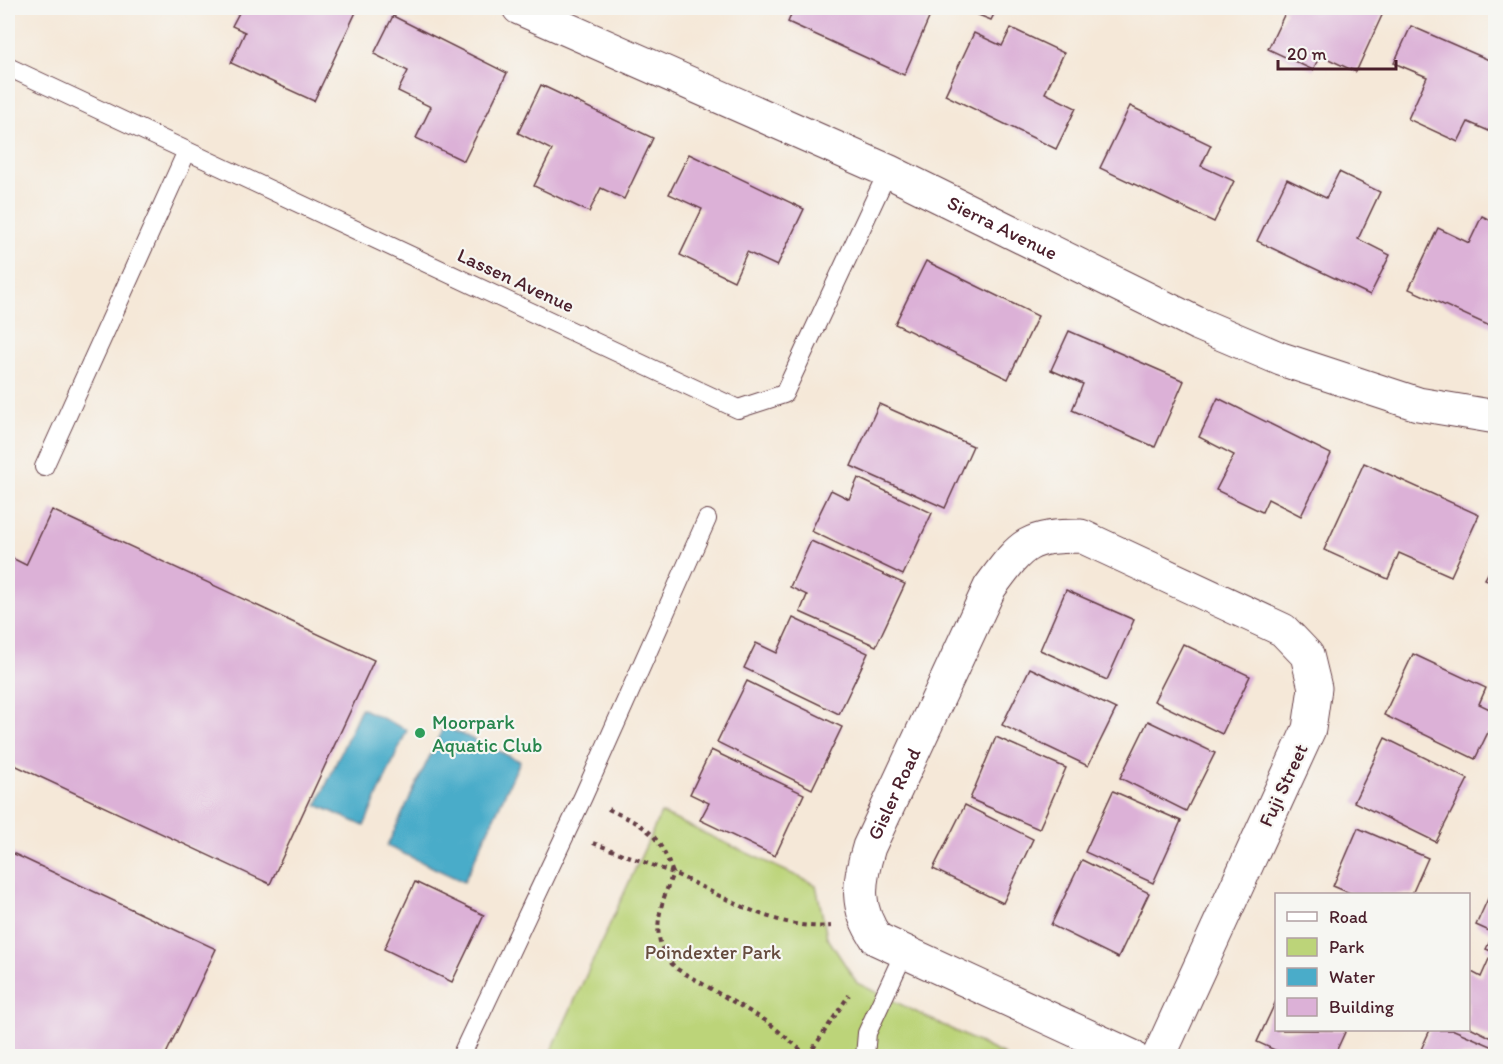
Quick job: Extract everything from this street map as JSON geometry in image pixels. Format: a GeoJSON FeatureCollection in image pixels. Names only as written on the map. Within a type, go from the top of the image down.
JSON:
{"type":"FeatureCollection","features":[{"type":"Feature","properties":{"kind":"street","name":"Sierra Avenue"},"geometry":{"type":"LineString","coordinates":[[519,8],[888,171],[1196,323],[1281,359],[1418,404],[1496,417]]}},
{"type":"Feature","properties":{"kind":"street","name":"Gisler Road"},"geometry":{"type":"LineString","coordinates":[[866,923],[859,879],[868,847],[990,588],[1017,551],[1046,536],[1082,536],[1169,575]]}},
{"type":"Feature","properties":{"kind":"street","name":"Fuji Street"},"geometry":{"type":"LineString","coordinates":[[1159,1056],[1309,729],[1316,688],[1307,655],[1283,630],[1169,575]]}},
{"type":"Feature","properties":{"kind":"street"},"geometry":{"type":"LineString","coordinates":[[866,923],[878,939],[904,953],[1131,1056]]}},
{"type":"Feature","properties":{"kind":"lane","name":"Lassen Avenue"},"geometry":{"type":"LineString","coordinates":[[8,67],[738,409],[784,394],[888,171]]}},
{"type":"Feature","properties":{"kind":"lane"},"geometry":{"type":"LineString","coordinates":[[44,467],[187,151]]}},
{"type":"Feature","properties":{"kind":"lane"},"geometry":{"type":"LineString","coordinates":[[461,1056],[583,797],[707,519]]}},
{"type":"Feature","properties":{"kind":"lane"},"geometry":{"type":"LineString","coordinates":[[865,1056],[867,1033],[904,953]]}},
{"type":"Feature","properties":{"kind":"path"},"geometry":{"type":"LineString","coordinates":[[583,797],[646,827],[663,845],[673,873],[663,899],[656,932],[668,961],[677,969],[768,1022],[808,1056],[851,992]]}},
{"type":"Feature","properties":{"kind":"path"},"geometry":{"type":"LineString","coordinates":[[566,833],[673,873],[763,915],[812,928],[866,923]]}},
{"type":"Feature","properties":{"kind":"green space","name":"Poindexter Park"},"geometry":{"type":"Polygon","coordinates":[[[661,813],[816,885],[827,937],[857,983],[1006,1056],[549,1056],[661,813]]]}},
{"type":"Feature","properties":{"kind":"water"},"geometry":{"type":"Polygon","coordinates":[[[361,708],[407,730],[364,826],[317,805],[361,708]]]}},
{"type":"Feature","properties":{"kind":"water"},"geometry":{"type":"Polygon","coordinates":[[[444,726],[520,761],[464,882],[387,846],[444,726]]]}},
{"type":"Feature","properties":{"kind":"building"},"geometry":{"type":"Polygon","coordinates":[[[237,8],[347,8],[356,12],[314,101],[231,63],[245,32],[232,26],[241,9],[237,8]]]}},
{"type":"Feature","properties":{"kind":"building"},"geometry":{"type":"Polygon","coordinates":[[[794,8],[910,8],[930,16],[904,75],[788,22],[794,8]]]}},
{"type":"Feature","properties":{"kind":"building"},"geometry":{"type":"Polygon","coordinates":[[[961,8],[997,8],[991,20],[961,8]]]}},
{"type":"Feature","properties":{"kind":"building"},"geometry":{"type":"Polygon","coordinates":[[[1278,8],[1377,8],[1384,11],[1356,72],[1320,55],[1313,70],[1268,49],[1286,11],[1278,8]]]}},
{"type":"Feature","properties":{"kind":"building"},"geometry":{"type":"Polygon","coordinates":[[[393,16],[507,73],[464,161],[416,138],[431,107],[398,91],[408,71],[374,54],[393,16]]]}},
{"type":"Feature","properties":{"kind":"building"},"geometry":{"type":"Polygon","coordinates":[[[1411,26],[1496,63],[1496,134],[1468,122],[1458,142],[1408,119],[1427,77],[1394,63],[1411,26]]]}},
{"type":"Feature","properties":{"kind":"building"},"geometry":{"type":"Polygon","coordinates":[[[1011,28],[1064,53],[1045,93],[1076,108],[1056,149],[945,95],[974,33],[1002,46],[1011,28]]]}},
{"type":"Feature","properties":{"kind":"building"},"geometry":{"type":"Polygon","coordinates":[[[541,85],[653,138],[624,199],[601,188],[589,212],[534,186],[552,150],[518,133],[541,85]]]}},
{"type":"Feature","properties":{"kind":"building"},"geometry":{"type":"Polygon","coordinates":[[[1130,106],[1211,145],[1201,166],[1234,181],[1214,222],[1100,168],[1130,106]]]}},
{"type":"Feature","properties":{"kind":"building"},"geometry":{"type":"Polygon","coordinates":[[[689,154],[804,209],[777,266],[747,252],[734,281],[680,255],[702,209],[669,194],[689,154]]]}},
{"type":"Feature","properties":{"kind":"building"},"geometry":{"type":"Polygon","coordinates":[[[1339,172],[1380,192],[1358,239],[1390,255],[1370,295],[1257,241],[1287,179],[1326,198],[1339,172]]]}},
{"type":"Feature","properties":{"kind":"building"},"geometry":{"type":"Polygon","coordinates":[[[1482,216],[1496,223],[1496,319],[1492,327],[1409,289],[1438,228],[1469,243],[1482,216]]]}},
{"type":"Feature","properties":{"kind":"building"},"geometry":{"type":"Polygon","coordinates":[[[926,261],[1038,316],[1008,379],[895,324],[926,261]]]}},
{"type":"Feature","properties":{"kind":"building"},"geometry":{"type":"Polygon","coordinates":[[[1069,331],[1184,381],[1155,447],[1072,410],[1083,384],[1051,370],[1069,331]]]}},
{"type":"Feature","properties":{"kind":"building"},"geometry":{"type":"Polygon","coordinates":[[[1218,398],[1331,454],[1301,516],[1268,499],[1262,512],[1216,490],[1234,455],[1199,437],[1218,398]]]}},
{"type":"Feature","properties":{"kind":"building"},"geometry":{"type":"Polygon","coordinates":[[[879,404],[973,446],[945,508],[851,466],[879,404]]]}},
{"type":"Feature","properties":{"kind":"building"},"geometry":{"type":"Polygon","coordinates":[[[1364,463],[1479,515],[1451,576],[1399,553],[1388,579],[1324,550],[1364,463]]]}},
{"type":"Feature","properties":{"kind":"building"},"geometry":{"type":"Polygon","coordinates":[[[858,478],[932,513],[903,575],[811,531],[831,490],[849,499],[858,478]]]}},
{"type":"Feature","properties":{"kind":"building"},"geometry":{"type":"Polygon","coordinates":[[[52,510],[374,660],[270,884],[8,762],[8,556],[26,565],[52,510]]]}},
{"type":"Feature","properties":{"kind":"building"},"geometry":{"type":"Polygon","coordinates":[[[811,541],[905,584],[876,646],[800,612],[807,595],[790,587],[811,541]]]}},
{"type":"Feature","properties":{"kind":"building"},"geometry":{"type":"Polygon","coordinates":[[[1496,559],[1496,584],[1485,579],[1496,559]]]}},
{"type":"Feature","properties":{"kind":"building"},"geometry":{"type":"Polygon","coordinates":[[[1066,590],[1134,620],[1107,680],[1040,650],[1066,590]]]}},
{"type":"Feature","properties":{"kind":"building"},"geometry":{"type":"Polygon","coordinates":[[[793,618],[868,653],[839,714],[744,668],[756,643],[777,653],[793,618]]]}},
{"type":"Feature","properties":{"kind":"building"},"geometry":{"type":"Polygon","coordinates":[[[1183,644],[1250,676],[1222,734],[1154,701],[1183,644]]]}},
{"type":"Feature","properties":{"kind":"building"},"geometry":{"type":"Polygon","coordinates":[[[1413,654],[1486,688],[1479,704],[1496,712],[1496,716],[1475,759],[1384,715],[1413,654]]]}},
{"type":"Feature","properties":{"kind":"building"},"geometry":{"type":"Polygon","coordinates":[[[1030,668],[1116,709],[1088,766],[1002,725],[1030,668]]]}},
{"type":"Feature","properties":{"kind":"building"},"geometry":{"type":"Polygon","coordinates":[[[747,681],[842,727],[812,789],[717,742],[747,681]]]}},
{"type":"Feature","properties":{"kind":"building"},"geometry":{"type":"Polygon","coordinates":[[[1148,721],[1215,753],[1186,811],[1120,778],[1148,721]]]}},
{"type":"Feature","properties":{"kind":"building"},"geometry":{"type":"Polygon","coordinates":[[[996,737],[1066,768],[1039,829],[970,799],[996,737]]]}},
{"type":"Feature","properties":{"kind":"building"},"geometry":{"type":"Polygon","coordinates":[[[1385,738],[1468,779],[1436,842],[1354,802],[1385,738]]]}},
{"type":"Feature","properties":{"kind":"building"},"geometry":{"type":"Polygon","coordinates":[[[711,750],[804,794],[775,856],[700,820],[709,803],[690,794],[711,750]]]}},
{"type":"Feature","properties":{"kind":"building"},"geometry":{"type":"Polygon","coordinates":[[[1113,791],[1181,821],[1153,883],[1085,852],[1113,791]]]}},
{"type":"Feature","properties":{"kind":"building"},"geometry":{"type":"Polygon","coordinates":[[[965,805],[1033,839],[1003,903],[933,869],[965,805]]]}},
{"type":"Feature","properties":{"kind":"building"},"geometry":{"type":"Polygon","coordinates":[[[1358,828],[1428,858],[1412,893],[1350,893],[1333,886],[1358,828]]]}},
{"type":"Feature","properties":{"kind":"building"},"geometry":{"type":"Polygon","coordinates":[[[8,851],[216,949],[165,1056],[8,1056],[8,851]]]}},
{"type":"Feature","properties":{"kind":"building"},"geometry":{"type":"Polygon","coordinates":[[[1082,860],[1149,893],[1118,958],[1051,925],[1082,860]]]}},
{"type":"Feature","properties":{"kind":"building"},"geometry":{"type":"Polygon","coordinates":[[[1496,881],[1496,953],[1486,949],[1494,933],[1476,925],[1496,881]]]}},
{"type":"Feature","properties":{"kind":"building"},"geometry":{"type":"Polygon","coordinates":[[[415,882],[484,915],[452,982],[384,949],[415,882]]]}},
{"type":"Feature","properties":{"kind":"building"},"geometry":{"type":"Polygon","coordinates":[[[1489,959],[1496,963],[1496,1040],[1470,1027],[1470,971],[1481,977],[1489,959]]]}},
{"type":"Feature","properties":{"kind":"building"},"geometry":{"type":"Polygon","coordinates":[[[1275,1003],[1275,1031],[1346,1031],[1334,1056],[1288,1056],[1257,1042],[1275,1003]]]}},
{"type":"Feature","properties":{"kind":"building"},"geometry":{"type":"Polygon","coordinates":[[[1430,1031],[1456,1031],[1496,1048],[1496,1056],[1418,1056],[1430,1031]]]}},
{"type":"Feature","properties":{"kind":"place","name":"Moorpark Aquatic Club"},"geometry":{"type":"Point","coordinates":[420,733]}}]}
